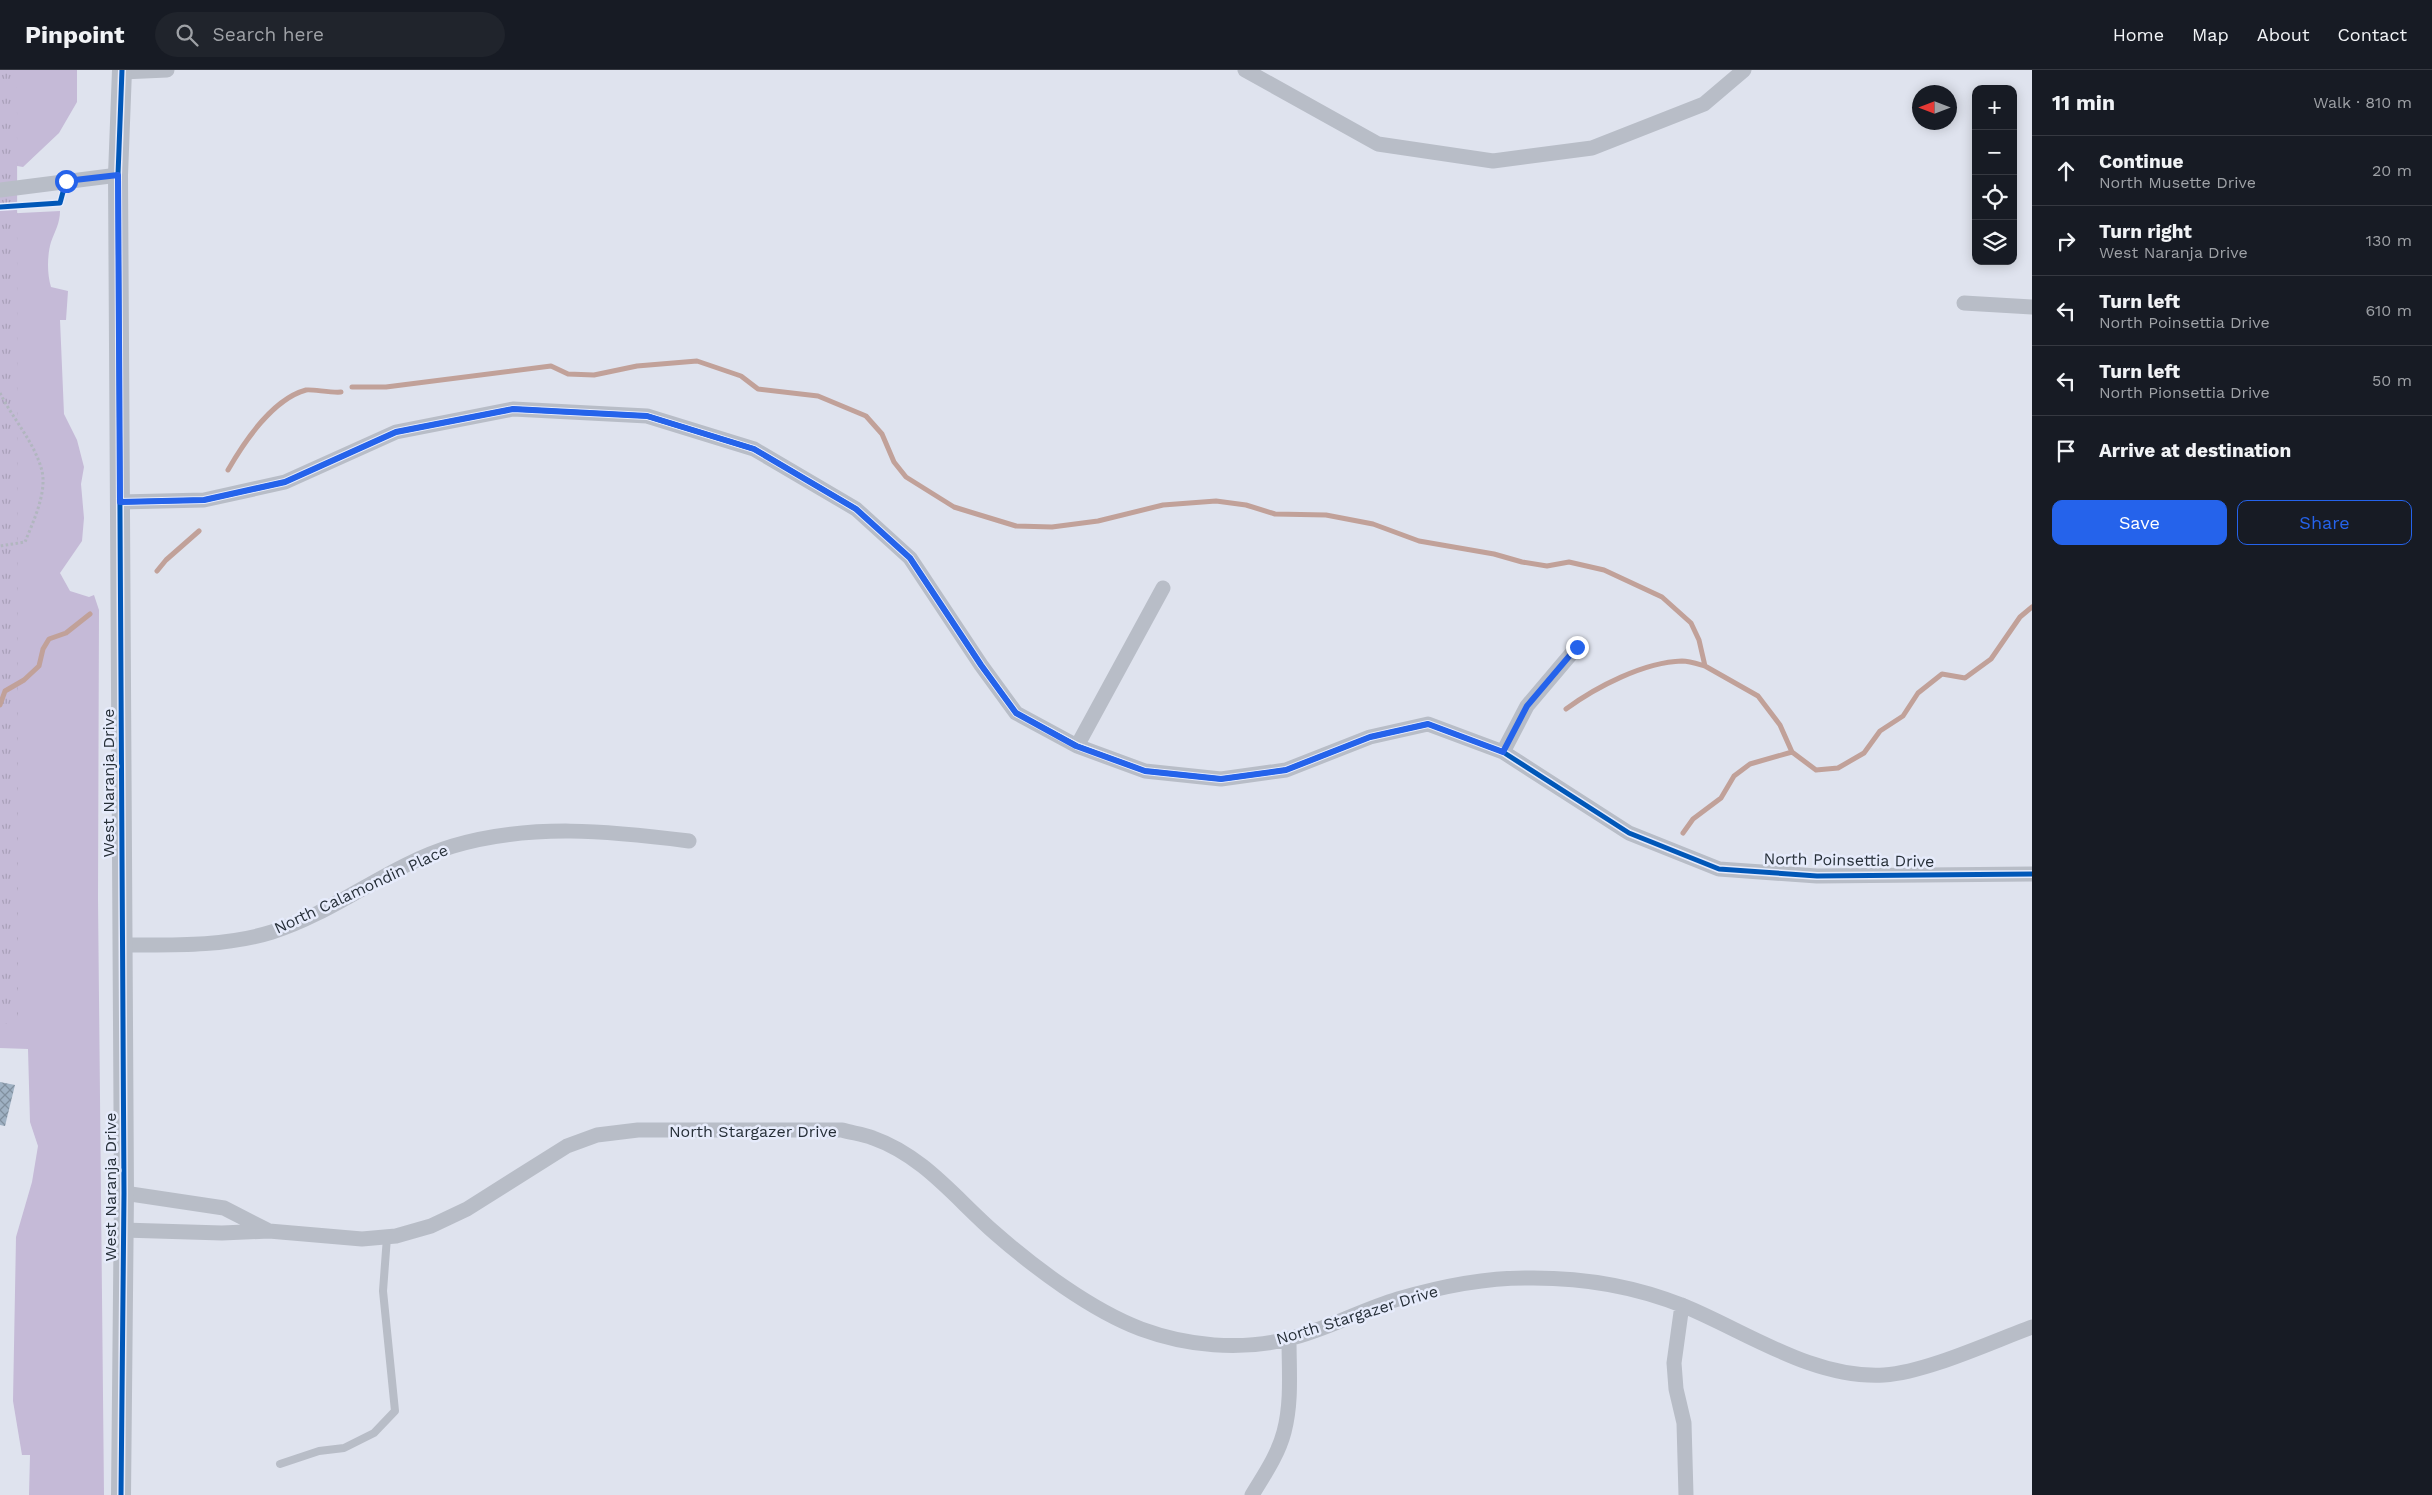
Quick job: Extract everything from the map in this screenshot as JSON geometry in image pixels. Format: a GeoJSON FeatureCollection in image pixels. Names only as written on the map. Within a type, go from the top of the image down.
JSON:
{"type":"FeatureCollection","features":[{"type":"Feature","properties":{"kind":"street"},"geometry":{"type":"LineString","coordinates":[[122,71],[167,70]]}},
{"type":"Feature","properties":{"kind":"street"},"geometry":{"type":"LineString","coordinates":[[1245,70],[1378,144],[1493,161],[1592,148],[1704,104],[1744,70]]}},
{"type":"Feature","properties":{"kind":"street","name":"West Naranja Drive"},"geometry":{"type":"LineString","coordinates":[[121,1495],[124,1193],[121,945],[118,175],[122,71]]}},
{"type":"Feature","properties":{"kind":"street"},"geometry":{"type":"LineString","coordinates":[[0,190],[118,175]]}},
{"type":"Feature","properties":{"kind":"street"},"geometry":{"type":"LineString","coordinates":[[1964,303],[2032,306]]}},
{"type":"Feature","properties":{"kind":"street","name":"North Poinsettia Drive"},"geometry":{"type":"LineString","coordinates":[[120,502],[204,500],[285,482],[396,432],[513,409],[647,416],[754,449],[856,509],[910,558],[981,665],[1016,713],[1076,746],[1145,771],[1221,779],[1286,770],[1370,737],[1428,724],[1503,752],[1629,833],[1718,869],[1817,876],[2032,874]]}},
{"type":"Feature","properties":{"kind":"street"},"geometry":{"type":"LineString","coordinates":[[1076,746],[1163,588]]}},
{"type":"Feature","properties":{"kind":"street"},"geometry":{"type":"LineString","coordinates":[[1503,752],[1527,706],[1577,647]]}},
{"type":"Feature","properties":{"kind":"street","name":"North Calamondin Place"},"geometry":{"type":"LineString","coordinates":[[121,945],[186,945],[231,940],[272,932],[310,915],[408,864],[451,846],[500,835],[518,832],[589,831],[689,841]]}},
{"type":"Feature","properties":{"kind":"street","name":"North Stargazer Drive"},"geometry":{"type":"LineString","coordinates":[[123,1230],[222,1233],[269,1231],[327,1238],[362,1239],[386,1237],[431,1226],[467,1209],[567,1146],[597,1135],[638,1130],[842,1130],[873,1137],[902,1151],[921,1164],[994,1233],[1088,1302],[1142,1329],[1180,1340],[1218,1345],[1251,1345],[1289,1339],[1396,1300],[1477,1281],[1521,1278],[1594,1280],[1635,1289],[1682,1305],[1797,1357],[1830,1369],[1855,1375],[1904,1372],[2032,1326]]}},
{"type":"Feature","properties":{"kind":"street","name":"North Stargazer Drive"},"geometry":{"type":"LineString","coordinates":[[124,1193],[224,1208],[269,1231]]}},
{"type":"Feature","properties":{"kind":"street"},"geometry":{"type":"LineString","coordinates":[[1682,1305],[1674,1363],[1676,1389],[1684,1423],[1686,1495]]}},
{"type":"Feature","properties":{"kind":"street"},"geometry":{"type":"LineString","coordinates":[[1252,1495],[1272,1462],[1284,1433],[1289,1398],[1289,1339]]}},
{"type":"Feature","properties":{"kind":"lane"},"geometry":{"type":"LineString","coordinates":[[280,1464],[310,1453],[344,1448],[374,1433],[395,1411],[383,1290],[386,1237]]}},
{"type":"Feature","properties":{"kind":"path"},"geometry":{"type":"LineString","coordinates":[[0,393],[30,443],[42,472],[41,495],[25,542],[0,546]]}},
{"type":"Feature","properties":{"kind":"green space"},"geometry":{"type":"Polygon","coordinates":[[[0,70],[77,70],[77,102],[59,133],[23,167],[0,163],[0,70]]]}},
{"type":"Feature","properties":{"kind":"green space"},"geometry":{"type":"Polygon","coordinates":[[[0,70],[17,70],[18,1024],[0,1024],[0,70]]]}},
{"type":"Feature","properties":{"kind":"green space"},"geometry":{"type":"Polygon","coordinates":[[[60,211],[50,247],[48,271],[51,287],[68,291],[66,320],[60,320],[64,414],[77,440],[84,467],[81,484],[84,518],[82,541],[60,573],[70,591],[89,597],[94,595],[99,610],[98,899],[104,1495],[29,1495],[30,1455],[22,1455],[13,1401],[16,1237],[32,1182],[38,1146],[30,1122],[28,1049],[0,1048],[0,214],[60,211]]]}},
{"type":"Feature","properties":{"kind":"building"},"geometry":{"type":"Polygon","coordinates":[[[0,1082],[15,1085],[5,1126],[0,1125],[0,1082]]]}},
{"type":"Feature","properties":{"kind":"waterway"},"geometry":{"type":"LineString","coordinates":[[352,387],[386,387],[551,366],[568,374],[594,375],[637,366],[697,361],[741,376],[758,389],[818,396],[866,416],[882,434],[894,462],[906,477],[954,507],[1016,526],[1052,527],[1098,521],[1163,505],[1216,501],[1246,505],[1275,514],[1326,515],[1373,524],[1419,541],[1494,554],[1522,562],[1547,566],[1569,562],[1604,570],[1662,597],[1691,623],[1699,640],[1705,666],[1758,696],[1780,725],[1792,752],[1816,770],[1838,768],[1864,753],[1880,731],[1903,716],[1918,693],[1942,674],[1965,678],[1991,659],[2020,617],[2032,607]]}},
{"type":"Feature","properties":{"kind":"waterway"},"geometry":{"type":"LineString","coordinates":[[228,470],[251,435],[282,402],[306,390],[341,392]]}},
{"type":"Feature","properties":{"kind":"waterway"},"geometry":{"type":"LineString","coordinates":[[157,571],[166,560],[199,531]]}},
{"type":"Feature","properties":{"kind":"waterway"},"geometry":{"type":"LineString","coordinates":[[0,705],[5,691],[24,680],[39,666],[43,649],[49,639],[66,633],[90,614]]}},
{"type":"Feature","properties":{"kind":"waterway"},"geometry":{"type":"LineString","coordinates":[[1566,709],[1606,684],[1652,666],[1682,661],[1705,666]]}},
{"type":"Feature","properties":{"kind":"waterway"},"geometry":{"type":"LineString","coordinates":[[1683,833],[1693,819],[1721,798],[1734,776],[1750,764],[1792,752]]}},
{"type":"Feature","properties":{"kind":"cycle path"},"geometry":{"type":"LineString","coordinates":[[121,1495],[124,1193],[118,175],[122,70]]}},
{"type":"Feature","properties":{"kind":"cycle path"},"geometry":{"type":"LineString","coordinates":[[0,207],[60,203],[66,181]]}},
{"type":"Feature","properties":{"kind":"cycle path"},"geometry":{"type":"LineString","coordinates":[[120,502],[204,500],[285,482],[396,432],[513,409],[647,416],[754,449],[856,509],[910,558],[981,665],[1016,713],[1077,746],[1145,771],[1221,779],[1286,770],[1370,737],[1428,724],[1503,752],[1629,833],[1719,869],[1817,876],[2032,874]]}},
{"type":"Feature","properties":{"kind":"route"},"geometry":{"type":"LineString","coordinates":[[66,181],[118,175],[120,502],[204,500],[285,482],[396,432],[513,409],[647,416],[754,449],[856,509],[910,558],[981,665],[1016,713],[1076,746],[1145,771],[1221,779],[1286,770],[1370,737],[1428,724],[1503,752],[1527,706],[1577,647]]}}]}
